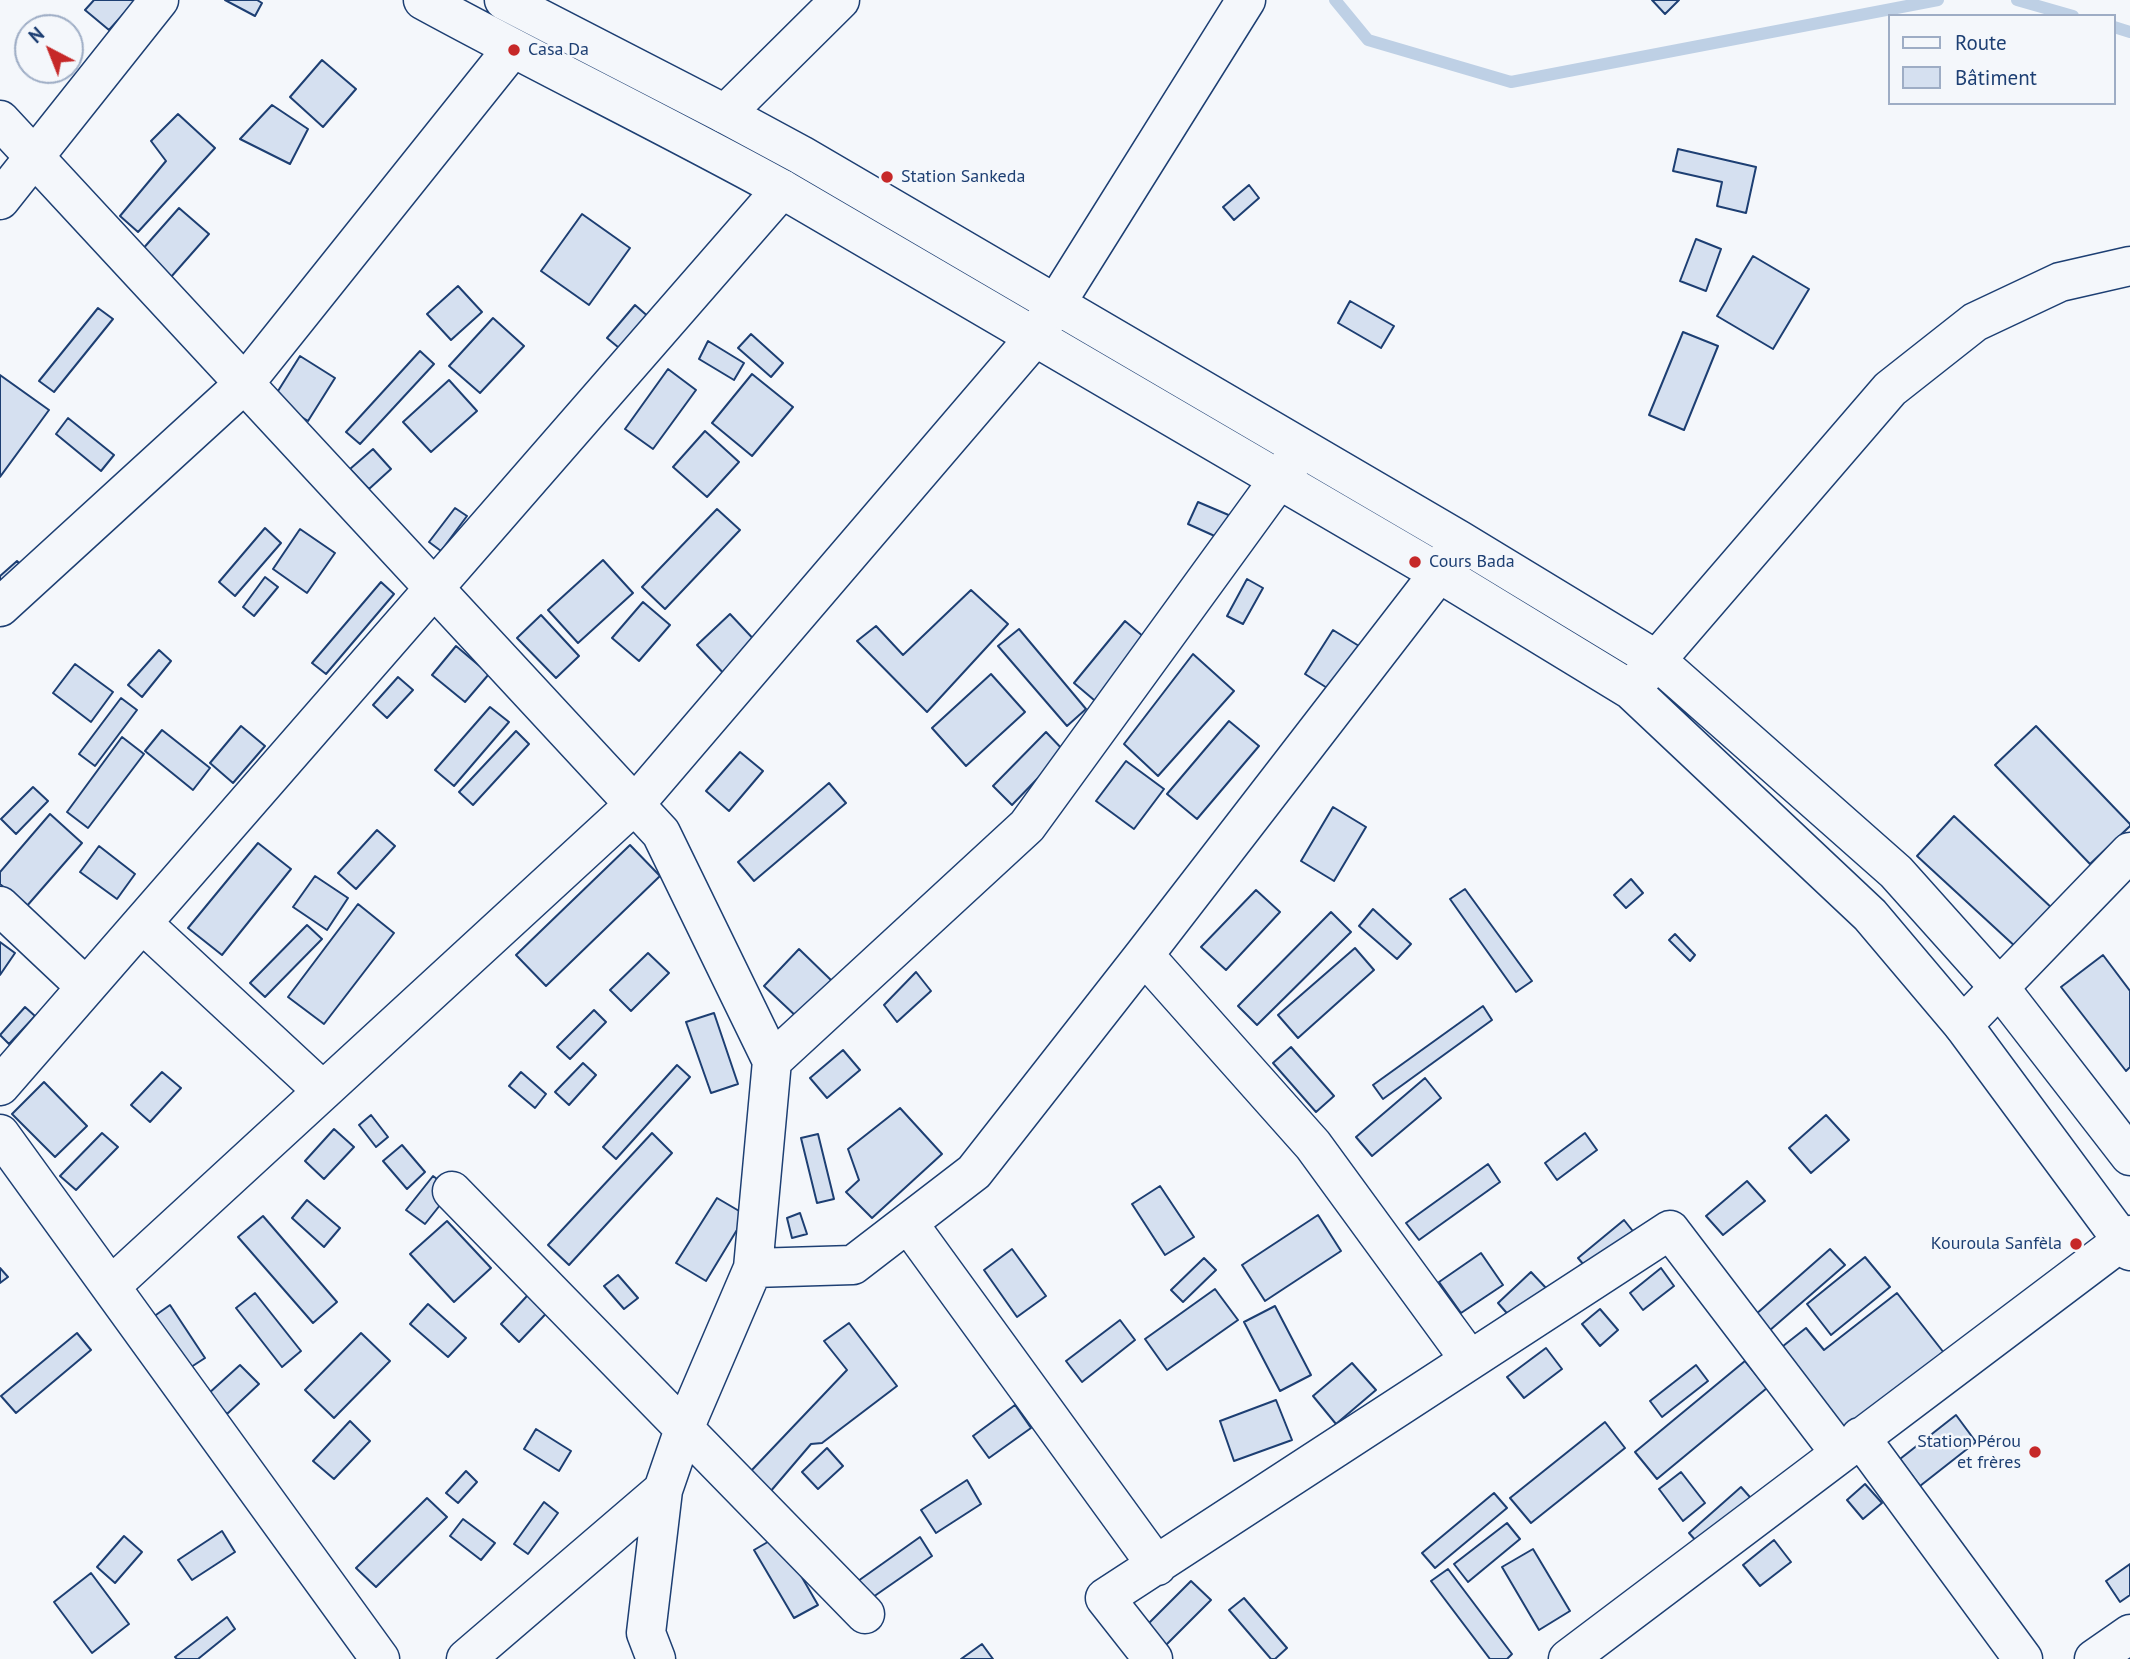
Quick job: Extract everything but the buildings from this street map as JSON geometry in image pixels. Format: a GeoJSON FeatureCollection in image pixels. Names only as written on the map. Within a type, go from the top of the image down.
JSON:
{"type":"FeatureCollection","features":[{"type":"Feature","properties":{"kind":"street"},"geometry":{"type":"LineString","coordinates":[[0,200],[159,0]]}},
{"type":"Feature","properties":{"kind":"street"},"geometry":{"type":"LineString","coordinates":[[423,0],[782,189],[1439,573],[1631,690],[1870,915],[1963,1025],[2128,1242],[1850,1445],[1568,1659]]}},
{"type":"Feature","properties":{"kind":"street"},"geometry":{"type":"LineString","coordinates":[[725,114],[840,0]]}},
{"type":"Feature","properties":{"kind":"street"},"geometry":{"type":"LineString","coordinates":[[111,1286],[635,804],[1035,337],[1246,0]]}},
{"type":"Feature","properties":{"kind":"street"},"geometry":{"type":"LineString","coordinates":[[525,5],[801,155],[1459,540],[1655,659],[1896,872],[1999,988],[2130,1156]]}},
{"type":"Feature","properties":{"kind":"street"},"geometry":{"type":"LineString","coordinates":[[0,607],[244,384],[512,49]]}},
{"type":"Feature","properties":{"kind":"street"},"geometry":{"type":"LineString","coordinates":[[0,120],[661,833],[772,1061],[753,1268],[684,1429],[663,1490],[646,1633],[656,1659]]}},
{"type":"Feature","properties":{"kind":"street"},"geometry":{"type":"LineString","coordinates":[[0,1086],[782,189]]}},
{"type":"Feature","properties":{"kind":"street"},"geometry":{"type":"LineString","coordinates":[[1631,690],[1890,389],[1975,322],[2060,282],[2130,266]]}},
{"type":"Feature","properties":{"kind":"street"},"geometry":{"type":"LineString","coordinates":[[772,1061],[1027,826],[1302,449]]}},
{"type":"Feature","properties":{"kind":"street"},"geometry":{"type":"LineString","coordinates":[[753,1268],[853,1265],[974,1172],[1439,573],[1459,540]]}},
{"type":"Feature","properties":{"kind":"street"},"geometry":{"type":"LineString","coordinates":[[1963,1025],[2130,852]]}},
{"type":"Feature","properties":{"kind":"street"},"geometry":{"type":"LineString","coordinates":[[0,906],[86,988]]}},
{"type":"Feature","properties":{"kind":"street"},"geometry":{"type":"LineString","coordinates":[[142,923],[323,1091]]}},
{"type":"Feature","properties":{"kind":"street"},"geometry":{"type":"LineString","coordinates":[[1144,955],[1313,1145],[1470,1360]]}},
{"type":"Feature","properties":{"kind":"street"},"geometry":{"type":"LineString","coordinates":[[0,1133],[380,1659]]}},
{"type":"Feature","properties":{"kind":"street"},"geometry":{"type":"LineString","coordinates":[[452,1191],[865,1614]]}},
{"type":"Feature","properties":{"kind":"street"},"geometry":{"type":"LineString","coordinates":[[908,1223],[1157,1566]]}},
{"type":"Feature","properties":{"kind":"street"},"geometry":{"type":"LineString","coordinates":[[1153,1659],[1105,1598],[1670,1230],[1850,1445],[2023,1659]]}},
{"type":"Feature","properties":{"kind":"street"},"geometry":{"type":"LineString","coordinates":[[466,1659],[663,1490]]}},
{"type":"Feature","properties":{"kind":"street"},"geometry":{"type":"LineString","coordinates":[[2094,1659],[2130,1634]]}},
{"type":"Feature","properties":{"kind":"waterway"},"geometry":{"type":"LineString","coordinates":[[1335,0],[1368,40],[1511,82],[1938,0]]}},
{"type":"Feature","properties":{"kind":"waterway"},"geometry":{"type":"LineString","coordinates":[[2017,0],[2066,14]]}},
{"type":"Feature","properties":{"kind":"waterway"},"geometry":{"type":"LineString","coordinates":[[2116,28],[2130,32]]}},
{"type":"Feature","properties":{"kind":"place","name":"Casa Da"},"geometry":{"type":"Point","coordinates":[514,50]}},
{"type":"Feature","properties":{"kind":"place","name":"Station Sankeda"},"geometry":{"type":"Point","coordinates":[887,177]}},
{"type":"Feature","properties":{"kind":"place","name":"Cours Bada"},"geometry":{"type":"Point","coordinates":[1415,562]}},
{"type":"Feature","properties":{"kind":"place","name":"Kouroula Sanfèla"},"geometry":{"type":"Point","coordinates":[2076,1244]}},
{"type":"Feature","properties":{"kind":"place","name":"Station Pérou et frères"},"geometry":{"type":"Point","coordinates":[2035,1452]}}]}
